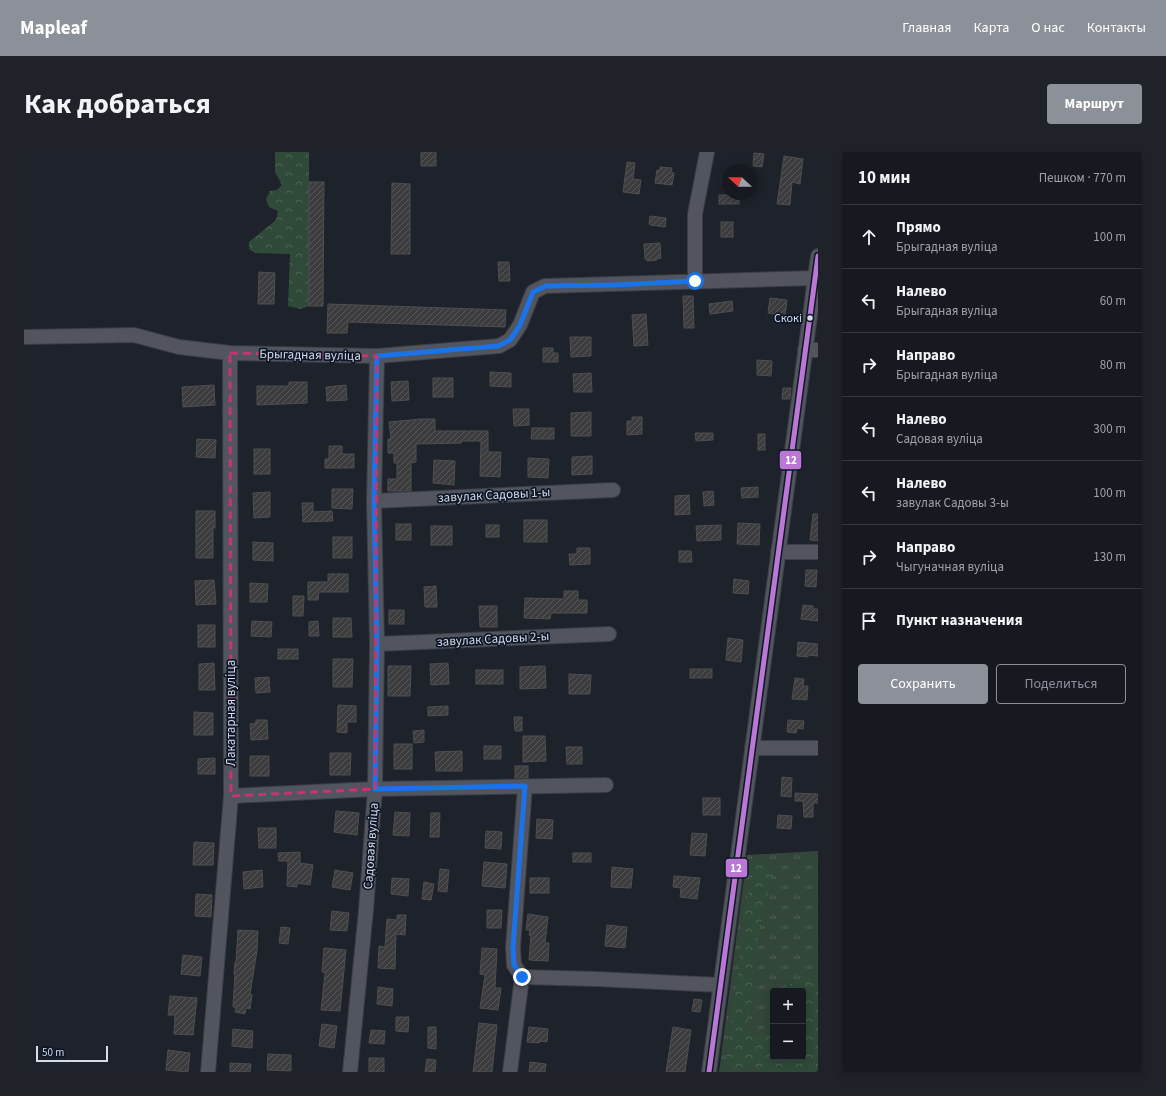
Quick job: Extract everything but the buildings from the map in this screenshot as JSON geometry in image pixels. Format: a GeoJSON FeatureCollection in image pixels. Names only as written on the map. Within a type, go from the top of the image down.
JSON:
{"type":"FeatureCollection","features":[{"type":"Feature","properties":{"kind":"street"},"geometry":{"type":"LineString","coordinates":[[695,281],[695,214],[706,152]]}},
{"type":"Feature","properties":{"kind":"street"},"geometry":{"type":"LineString","coordinates":[[709,1072],[778,552],[812,350],[815,278],[818,256]]}},
{"type":"Feature","properties":{"kind":"street","name":"Брыгадная вуліца"},"geometry":{"type":"LineString","coordinates":[[24,337],[134,335],[178,347],[230,353],[377,356],[498,346],[510,340],[520,325],[533,292],[546,286],[815,278]]}},
{"type":"Feature","properties":{"kind":"street","name":"Лакатарная вуліца"},"geometry":{"type":"LineString","coordinates":[[208,1072],[231,796],[230,353]]}},
{"type":"Feature","properties":{"kind":"street","name":"Садовая вуліца"},"geometry":{"type":"LineString","coordinates":[[350,1072],[366,910],[375,789],[377,644],[374,500],[377,356]]}},
{"type":"Feature","properties":{"kind":"street","name":"завулак Садовы 1-ы"},"geometry":{"type":"LineString","coordinates":[[374,500],[613,490]]}},
{"type":"Feature","properties":{"kind":"street"},"geometry":{"type":"LineString","coordinates":[[778,552],[818,552]]}},
{"type":"Feature","properties":{"kind":"street","name":"завулак Садовы 2-ы"},"geometry":{"type":"LineString","coordinates":[[377,644],[609,634]]}},
{"type":"Feature","properties":{"kind":"street"},"geometry":{"type":"LineString","coordinates":[[752,748],[818,748]]}},
{"type":"Feature","properties":{"kind":"street"},"geometry":{"type":"LineString","coordinates":[[231,796],[375,789],[606,785]]}},
{"type":"Feature","properties":{"kind":"street"},"geometry":{"type":"LineString","coordinates":[[510,1072],[522,977],[514,965],[513,947],[525,786]]}},
{"type":"Feature","properties":{"kind":"street"},"geometry":{"type":"LineString","coordinates":[[522,977],[604,979],[720,985]]}},
{"type":"Feature","properties":{"kind":"highlighted area"},"geometry":{"type":"Polygon","coordinates":[[[230,353],[377,356],[375,789],[231,796],[230,353]]]}},
{"type":"Feature","properties":{"kind":"green space"},"geometry":{"type":"Polygon","coordinates":[[[275,152],[309,152],[309,306],[301,309],[288,306],[290,254],[255,253],[249,249],[249,242],[276,220],[278,211],[269,207],[266,199],[270,191],[277,190],[282,185],[275,172],[275,152]]]}},
{"type":"Feature","properties":{"kind":"green space"},"geometry":{"type":"Polygon","coordinates":[[[818,851],[818,1072],[719,1072],[747,855],[818,851]]]}},
{"type":"Feature","properties":{"kind":"green space"},"geometry":{"type":"Polygon","coordinates":[[[766,861],[773,873],[762,916],[754,958],[754,991],[745,1030],[756,1037],[770,1035],[770,1060],[806,1060],[806,988],[784,988],[785,986],[804,980],[818,980],[818,1072],[765,1072],[755,1066],[740,1071],[726,1064],[752,863],[766,861]]]}},
{"type":"Feature","properties":{"kind":"transit line","name":"12"},"geometry":{"type":"LineString","coordinates":[[709,1072],[818,256]]}},
{"type":"Feature","properties":{"kind":"place","name":"Скокі"},"geometry":{"type":"Point","coordinates":[810,318]}},
{"type":"Feature","properties":{"kind":"route"},"geometry":{"type":"LineString","coordinates":[[522,977],[514,965],[513,947],[525,786],[375,789],[377,644],[374,500],[377,356],[498,346],[510,340],[520,325],[533,292],[546,286],[614,285],[695,281]]}}]}
